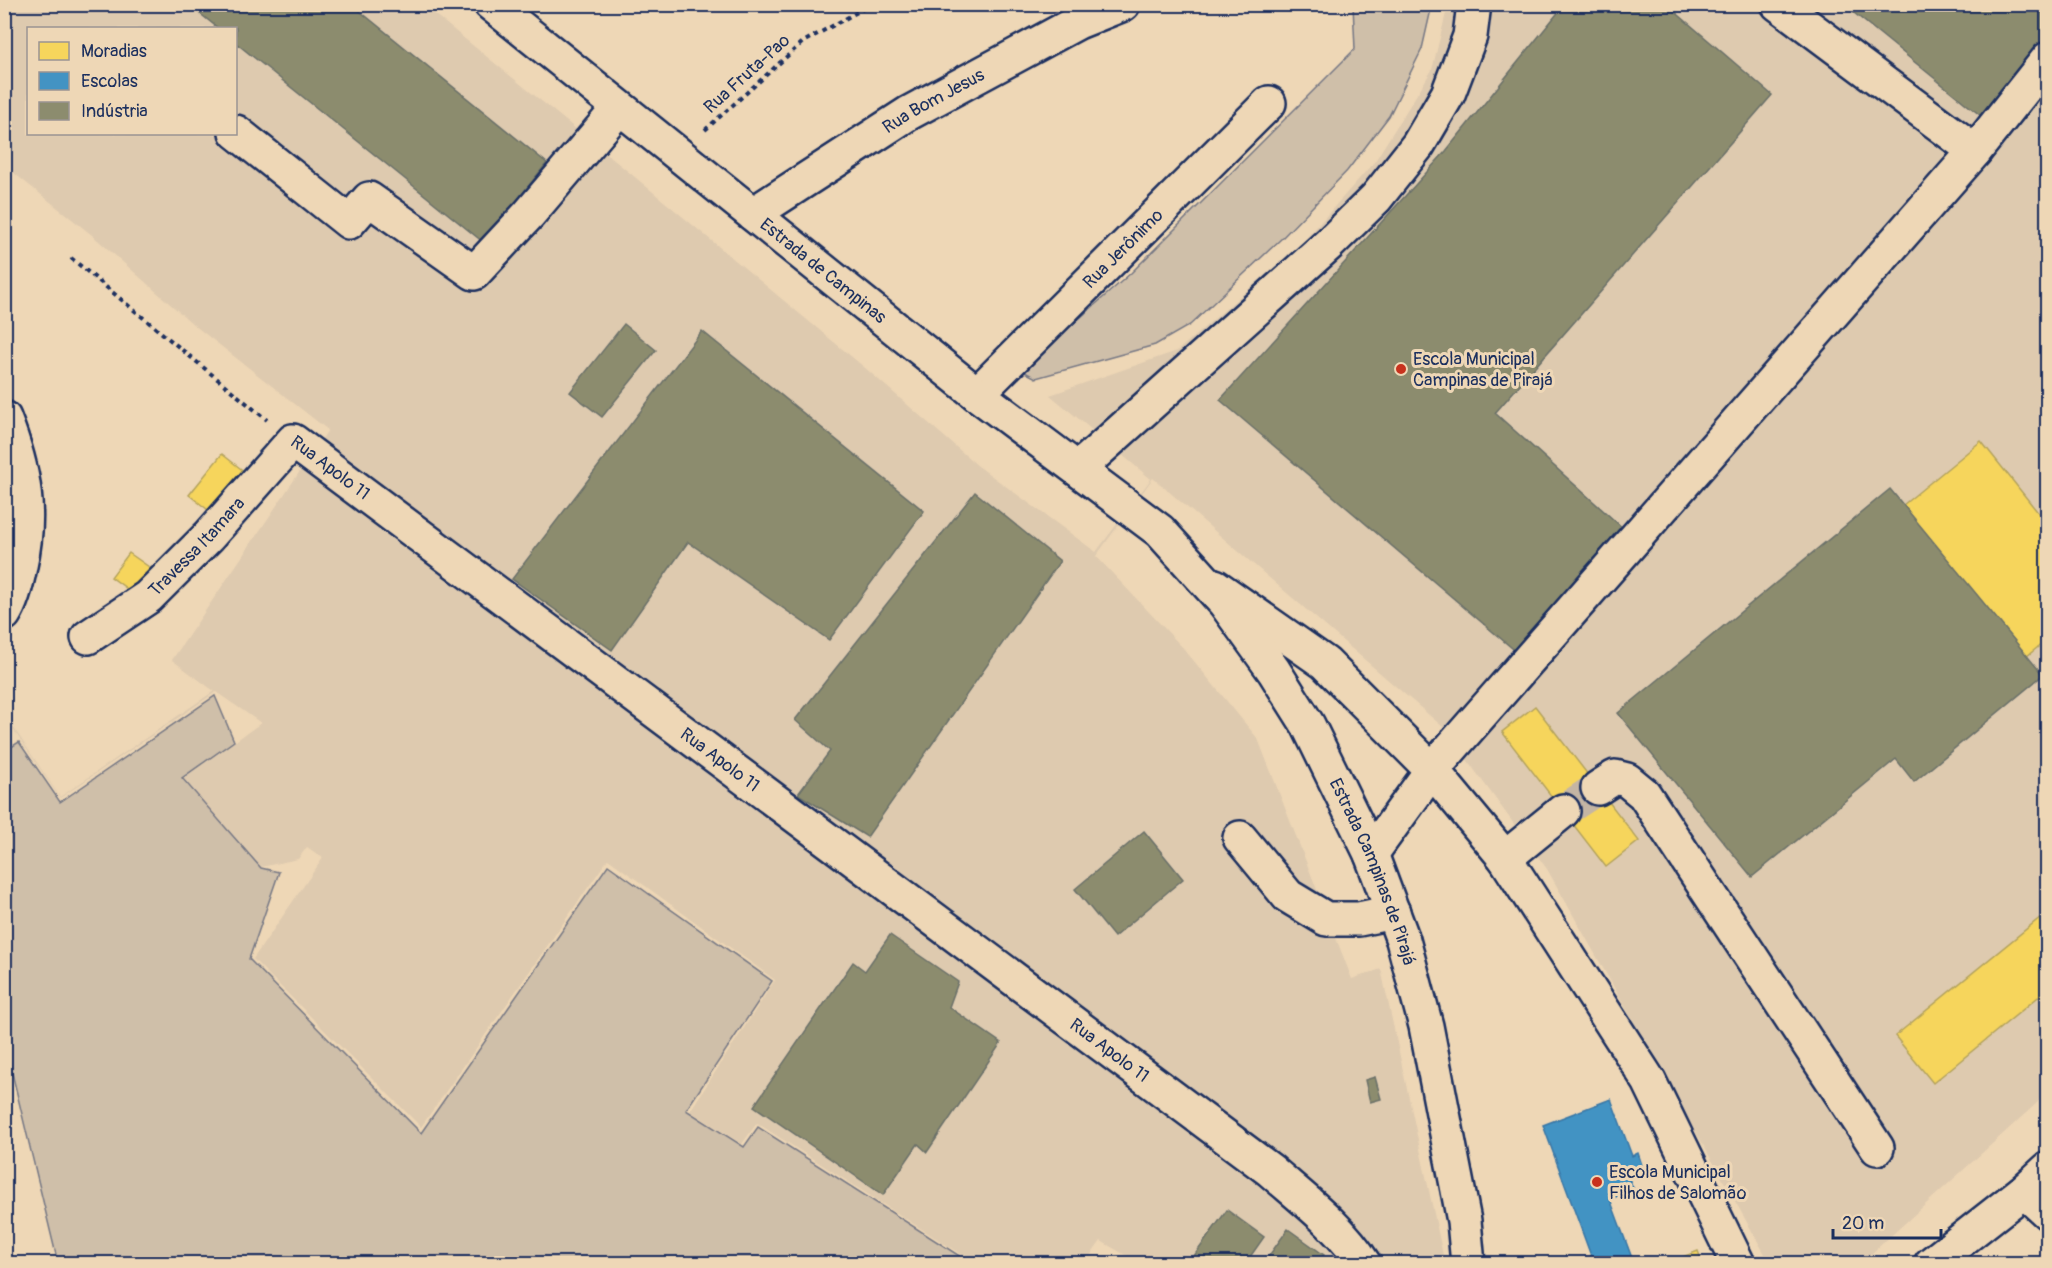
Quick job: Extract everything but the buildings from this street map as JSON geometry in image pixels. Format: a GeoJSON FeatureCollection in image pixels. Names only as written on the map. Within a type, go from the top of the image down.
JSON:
{"type":"FeatureCollection","features":[{"type":"Feature","properties":{"kind":"street","name":"Estrada de Campinas"},"geometry":{"type":"LineString","coordinates":[[491,4],[977,394],[1160,531]]}},
{"type":"Feature","properties":{"kind":"street","name":"Rua Bom Jesus"},"geometry":{"type":"LineString","coordinates":[[753,214],[909,113],[1078,22],[1123,4]]}},
{"type":"Feature","properties":{"kind":"street"},"geometry":{"type":"LineString","coordinates":[[1078,469],[1329,244],[1376,198],[1418,145],[1448,94],[1470,36],[1474,4]]}},
{"type":"Feature","properties":{"kind":"street"},"geometry":{"type":"LineString","coordinates":[[1779,4],[1975,151]]}},
{"type":"Feature","properties":{"kind":"street"},"geometry":{"type":"LineString","coordinates":[[1371,854],[1432,770],[1975,151],[2048,59]]}},
{"type":"Feature","properties":{"kind":"street","name":"Rua Jerônimo"},"geometry":{"type":"LineString","coordinates":[[977,394],[1269,103]]}},
{"type":"Feature","properties":{"kind":"street"},"geometry":{"type":"LineString","coordinates":[[237,133],[349,222],[369,199],[474,273],[537,205],[619,108]]}},
{"type":"Feature","properties":{"kind":"street"},"geometry":{"type":"LineString","coordinates":[[4,418],[24,481],[26,514],[24,547],[18,576],[4,614]]}},
{"type":"Feature","properties":{"kind":"street","name":"Travessa Itamara"},"geometry":{"type":"LineString","coordinates":[[88,637],[148,597],[209,536],[293,441]]}},
{"type":"Feature","properties":{"kind":"street","name":"Rua Apolo 11"},"geometry":{"type":"LineString","coordinates":[[293,441],[1270,1170],[1327,1220],[1364,1263]]}},
{"type":"Feature","properties":{"kind":"street","name":"Estrada Campinas de Pirajá"},"geometry":{"type":"LineString","coordinates":[[1160,531],[1225,603],[1274,670],[1308,725],[1371,854],[1403,940],[1426,1026],[1464,1221],[1468,1263]]}},
{"type":"Feature","properties":{"kind":"street"},"geometry":{"type":"LineString","coordinates":[[1201,577],[1325,663],[1432,770],[1505,858],[1649,1081],[1738,1263]]}},
{"type":"Feature","properties":{"kind":"street"},"geometry":{"type":"LineString","coordinates":[[1598,788],[1615,777],[1627,780],[1644,794],[1877,1148]]}},
{"type":"Feature","properties":{"kind":"street"},"geometry":{"type":"LineString","coordinates":[[1505,858],[1563,811]]}},
{"type":"Feature","properties":{"kind":"street"},"geometry":{"type":"LineString","coordinates":[[1240,838],[1288,896],[1326,919],[1359,919],[1393,912]]}},
{"type":"Feature","properties":{"kind":"street"},"geometry":{"type":"LineString","coordinates":[[1931,1263],[2036,1202],[2048,1169]]}},
{"type":"Feature","properties":{"kind":"path","name":"Rua Fruta-Pao"},"geometry":{"type":"LineString","coordinates":[[677,154],[803,42],[872,4]]}},
{"type":"Feature","properties":{"kind":"path","name":"Rua Apolo 11"},"geometry":{"type":"LineString","coordinates":[[71,258],[293,441]]}},
{"type":"Feature","properties":{"kind":"shaded area"},"geometry":{"type":"Polygon","coordinates":[[[5,5],[423,5],[864,367],[978,466],[1096,552],[1151,479],[1050,395],[1177,351],[1303,242],[1375,161],[1432,70],[1448,5],[2047,5],[2047,1089],[2037,1103],[1861,1263],[1770,1263],[1547,869],[1443,727],[1153,478],[1096,556],[1184,649],[1258,739],[1352,979],[1381,969],[1443,1255],[1437,1263],[1139,1263],[1101,1241],[1085,1263],[961,1263],[965,1257],[757,1123],[742,1144],[690,1111],[775,980],[608,859],[421,1127],[253,959],[323,858],[307,847],[298,859],[261,867],[183,778],[261,723],[216,692],[60,798],[13,729],[5,722],[4,719],[13,727],[60,797],[214,691],[172,660],[328,430],[194,325],[92,235],[5,166],[5,5]]]}},
{"type":"Feature","properties":{"kind":"shaded area"},"geometry":{"type":"Polygon","coordinates":[[[1353,5],[1432,5],[1422,49],[1389,116],[1347,171],[1282,238],[1190,325],[1155,345],[1036,378],[1021,370],[1131,273],[1355,49],[1353,5]]]}},
{"type":"Feature","properties":{"kind":"shaded area"},"geometry":{"type":"Polygon","coordinates":[[[215,696],[234,741],[182,778],[261,868],[279,872],[249,959],[421,1133],[608,865],[772,981],[686,1110],[744,1147],[758,1127],[961,1257],[956,1263],[58,1263],[5,1044],[5,751],[19,742],[60,802],[215,696]]]}},
{"type":"Feature","properties":{"kind":"tunnel"},"geometry":{"type":"LineString","coordinates":[[1563,811],[1598,788]]}},
{"type":"Feature","properties":{"kind":"place","name":"Escola Municipal Campinas de Pirajá"},"geometry":{"type":"Point","coordinates":[1401,369]}},
{"type":"Feature","properties":{"kind":"place","name":"Escola Municipal Filhos de Salomão"},"geometry":{"type":"Point","coordinates":[1597,1182]}}]}
